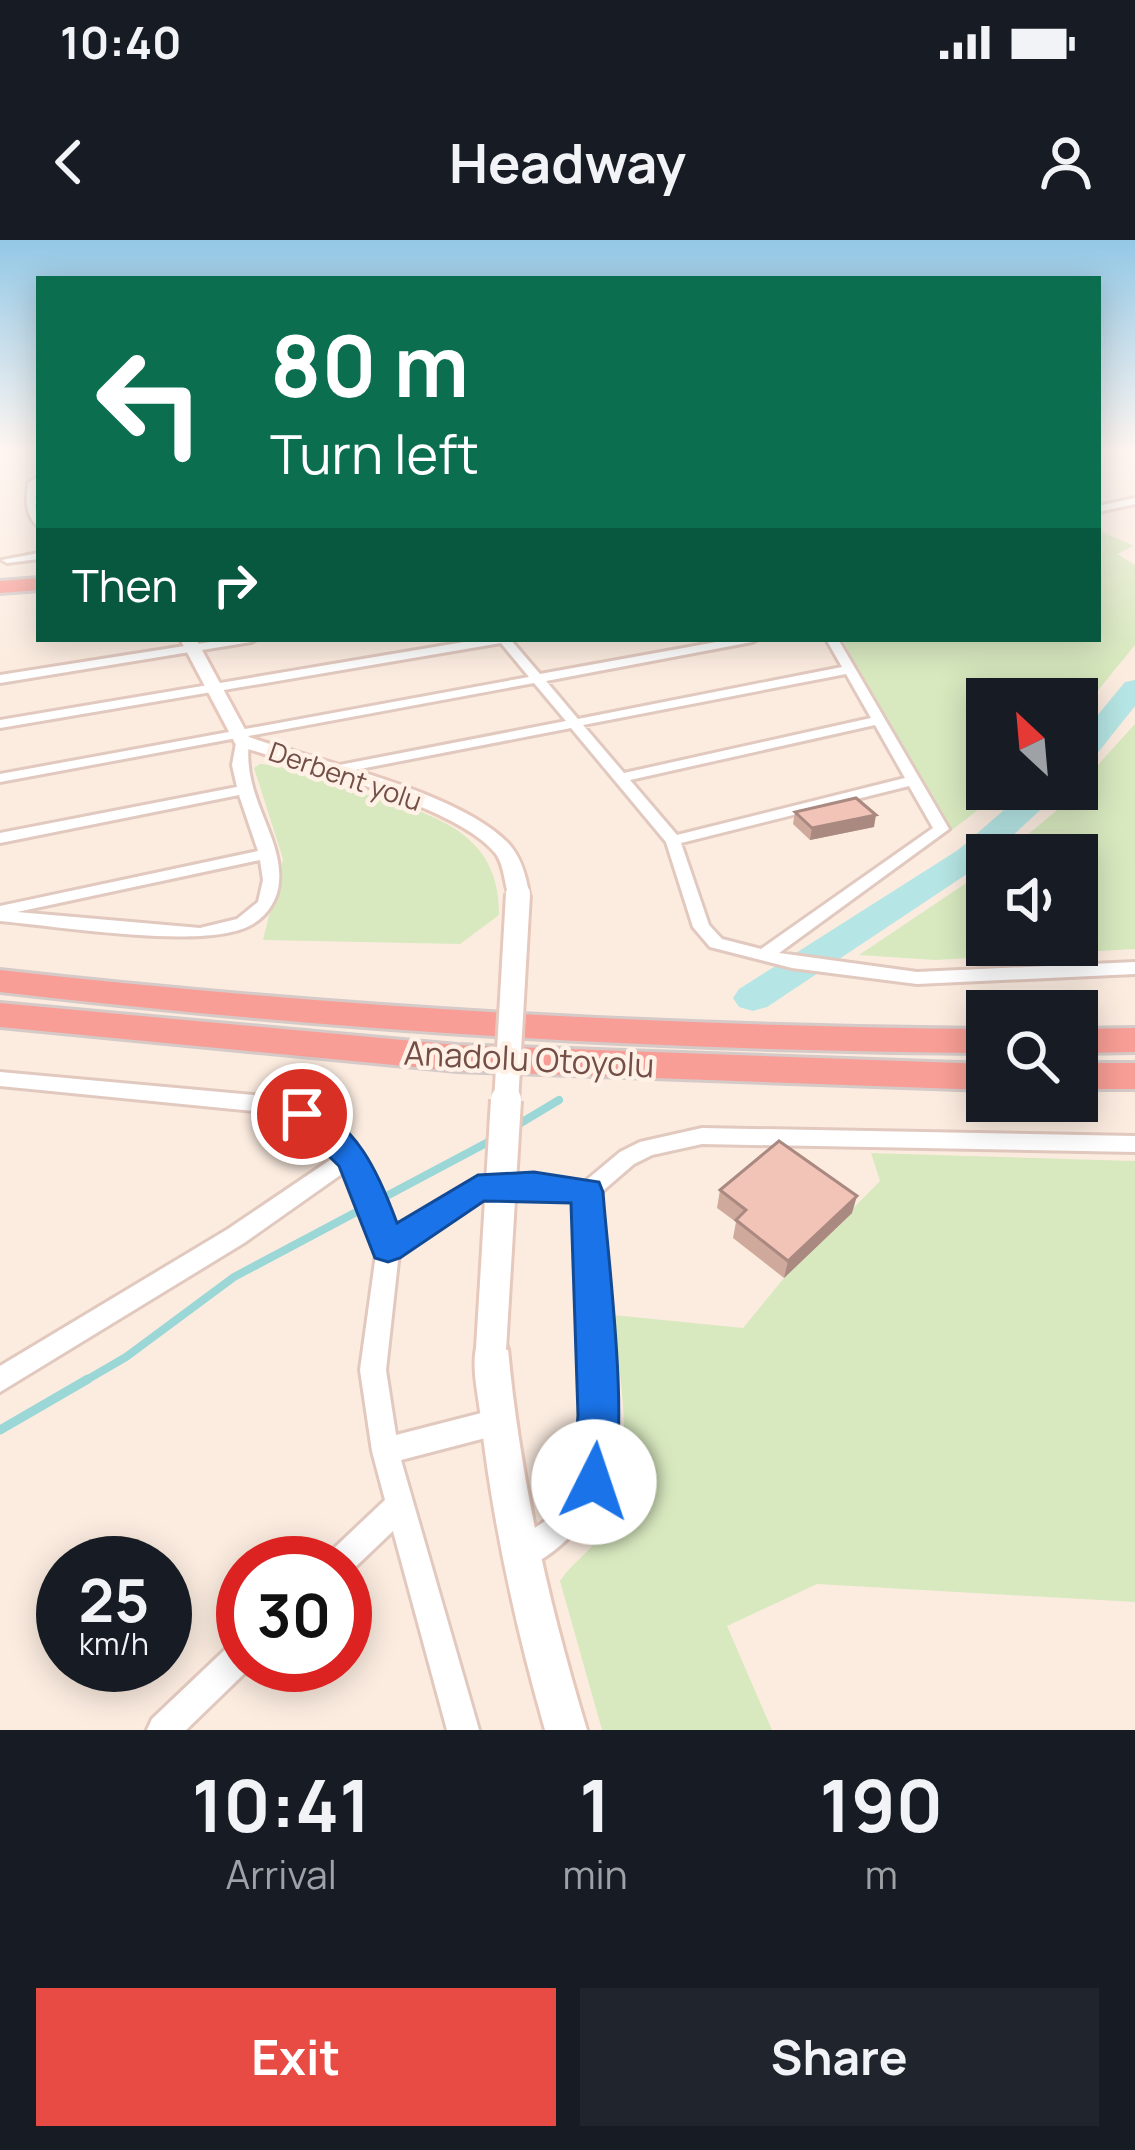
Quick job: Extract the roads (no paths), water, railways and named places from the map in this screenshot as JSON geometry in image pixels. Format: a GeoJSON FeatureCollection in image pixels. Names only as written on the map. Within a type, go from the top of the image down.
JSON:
{"type":"FeatureCollection","features":[{"type":"Feature","properties":{"kind":"highway"},"geometry":{"type":"LineString","coordinates":[[0,587],[36,584]]}},
{"type":"Feature","properties":{"kind":"highway"},"geometry":{"type":"LineString","coordinates":[[0,602],[36,599]]}},
{"type":"Feature","properties":{"kind":"highway","name":"Anadolu Otoyolu"},"geometry":{"type":"LineString","coordinates":[[0,981],[483,1023],[748,1036],[966,1040]]}},
{"type":"Feature","properties":{"kind":"highway","name":"Anadolu Otoyolu"},"geometry":{"type":"LineString","coordinates":[[0,1016],[457,1058],[966,1076]]}},
{"type":"Feature","properties":{"kind":"highway"},"geometry":{"type":"LineString","coordinates":[[1098,1040],[1135,1040]]}},
{"type":"Feature","properties":{"kind":"highway"},"geometry":{"type":"LineString","coordinates":[[1098,1076],[1135,1076]]}},
{"type":"Feature","properties":{"kind":"main road","name":"Derbent yolu"},"geometry":{"type":"LineString","coordinates":[[191,644],[240,738],[324,772],[415,800],[478,828],[505,852],[518,894],[491,1349],[497,1423]]}},
{"type":"Feature","properties":{"kind":"main road"},"geometry":{"type":"LineString","coordinates":[[497,1423],[519,1557],[566,1730]]}},
{"type":"Feature","properties":{"kind":"street"},"geometry":{"type":"LineString","coordinates":[[8,560],[36,556]]}},
{"type":"Feature","properties":{"kind":"street"},"geometry":{"type":"LineString","coordinates":[[0,724],[486,642]]}},
{"type":"Feature","properties":{"kind":"street"},"geometry":{"type":"LineString","coordinates":[[507,642],[673,841],[707,936],[792,962],[963,979],[1135,968]]}},
{"type":"Feature","properties":{"kind":"street"},"geometry":{"type":"LineString","coordinates":[[0,778],[240,738],[736,642]]}},
{"type":"Feature","properties":{"kind":"street"},"geometry":{"type":"LineString","coordinates":[[764,955],[941,830],[834,642]]}},
{"type":"Feature","properties":{"kind":"street"},"geometry":{"type":"LineString","coordinates":[[0,679],[191,644]]}},
{"type":"Feature","properties":{"kind":"street"},"geometry":{"type":"LineString","coordinates":[[324,772],[848,670]]}},
{"type":"Feature","properties":{"kind":"street"},"geometry":{"type":"LineString","coordinates":[[621,778],[879,720]]}},
{"type":"Feature","properties":{"kind":"street"},"geometry":{"type":"LineString","coordinates":[[0,914],[149,931],[215,931],[242,921],[262,904],[270,888],[269,853],[237,753],[240,738]]}},
{"type":"Feature","properties":{"kind":"street"},"geometry":{"type":"LineString","coordinates":[[673,841],[914,780]]}},
{"type":"Feature","properties":{"kind":"street"},"geometry":{"type":"LineString","coordinates":[[0,838],[246,788]]}},
{"type":"Feature","properties":{"kind":"street"},"geometry":{"type":"LineString","coordinates":[[0,914],[269,853]]}},
{"type":"Feature","properties":{"kind":"street"},"geometry":{"type":"LineString","coordinates":[[0,1078],[283,1107],[316,1123],[351,1157],[365,1180],[388,1247],[373,1370],[385,1451],[463,1730]]}},
{"type":"Feature","properties":{"kind":"street"},"geometry":{"type":"LineString","coordinates":[[388,1247],[478,1188],[534,1186],[587,1192],[627,1158],[647,1148],[702,1136],[1135,1144]]}},
{"type":"Feature","properties":{"kind":"street"},"geometry":{"type":"LineString","coordinates":[[0,1380],[236,1237],[351,1157]]}},
{"type":"Feature","properties":{"kind":"street"},"geometry":{"type":"LineString","coordinates":[[519,1557],[567,1520],[594,1482],[598,1459],[587,1192]]}},
{"type":"Feature","properties":{"kind":"street"},"geometry":{"type":"LineString","coordinates":[[385,1451],[497,1423]]}},
{"type":"Feature","properties":{"kind":"street"},"geometry":{"type":"LineString","coordinates":[[367,1536],[399,1506]]}},
{"type":"Feature","properties":{"kind":"street"},"geometry":{"type":"LineString","coordinates":[[163,1730],[216,1680]]}},
{"type":"Feature","properties":{"kind":"waterway"},"geometry":{"type":"LineString","coordinates":[[1098,733],[1135,688]]}},
{"type":"Feature","properties":{"kind":"waterway"},"geometry":{"type":"LineString","coordinates":[[753,998],[970,857],[1023,810]]}},
{"type":"Feature","properties":{"kind":"waterway"},"geometry":{"type":"LineString","coordinates":[[554,1103],[559,1100]]}},
{"type":"Feature","properties":{"kind":"waterway"},"geometry":{"type":"LineString","coordinates":[[554,1103],[560,1100]]}},
{"type":"Feature","properties":{"kind":"waterway"},"geometry":{"type":"LineString","coordinates":[[514,1127],[554,1103]]}},
{"type":"Feature","properties":{"kind":"waterway"},"geometry":{"type":"LineString","coordinates":[[83,1382],[126,1357],[234,1277],[492,1140]]}},
{"type":"Feature","properties":{"kind":"waterway"},"geometry":{"type":"LineString","coordinates":[[0,1430],[88,1379]]}}]}
